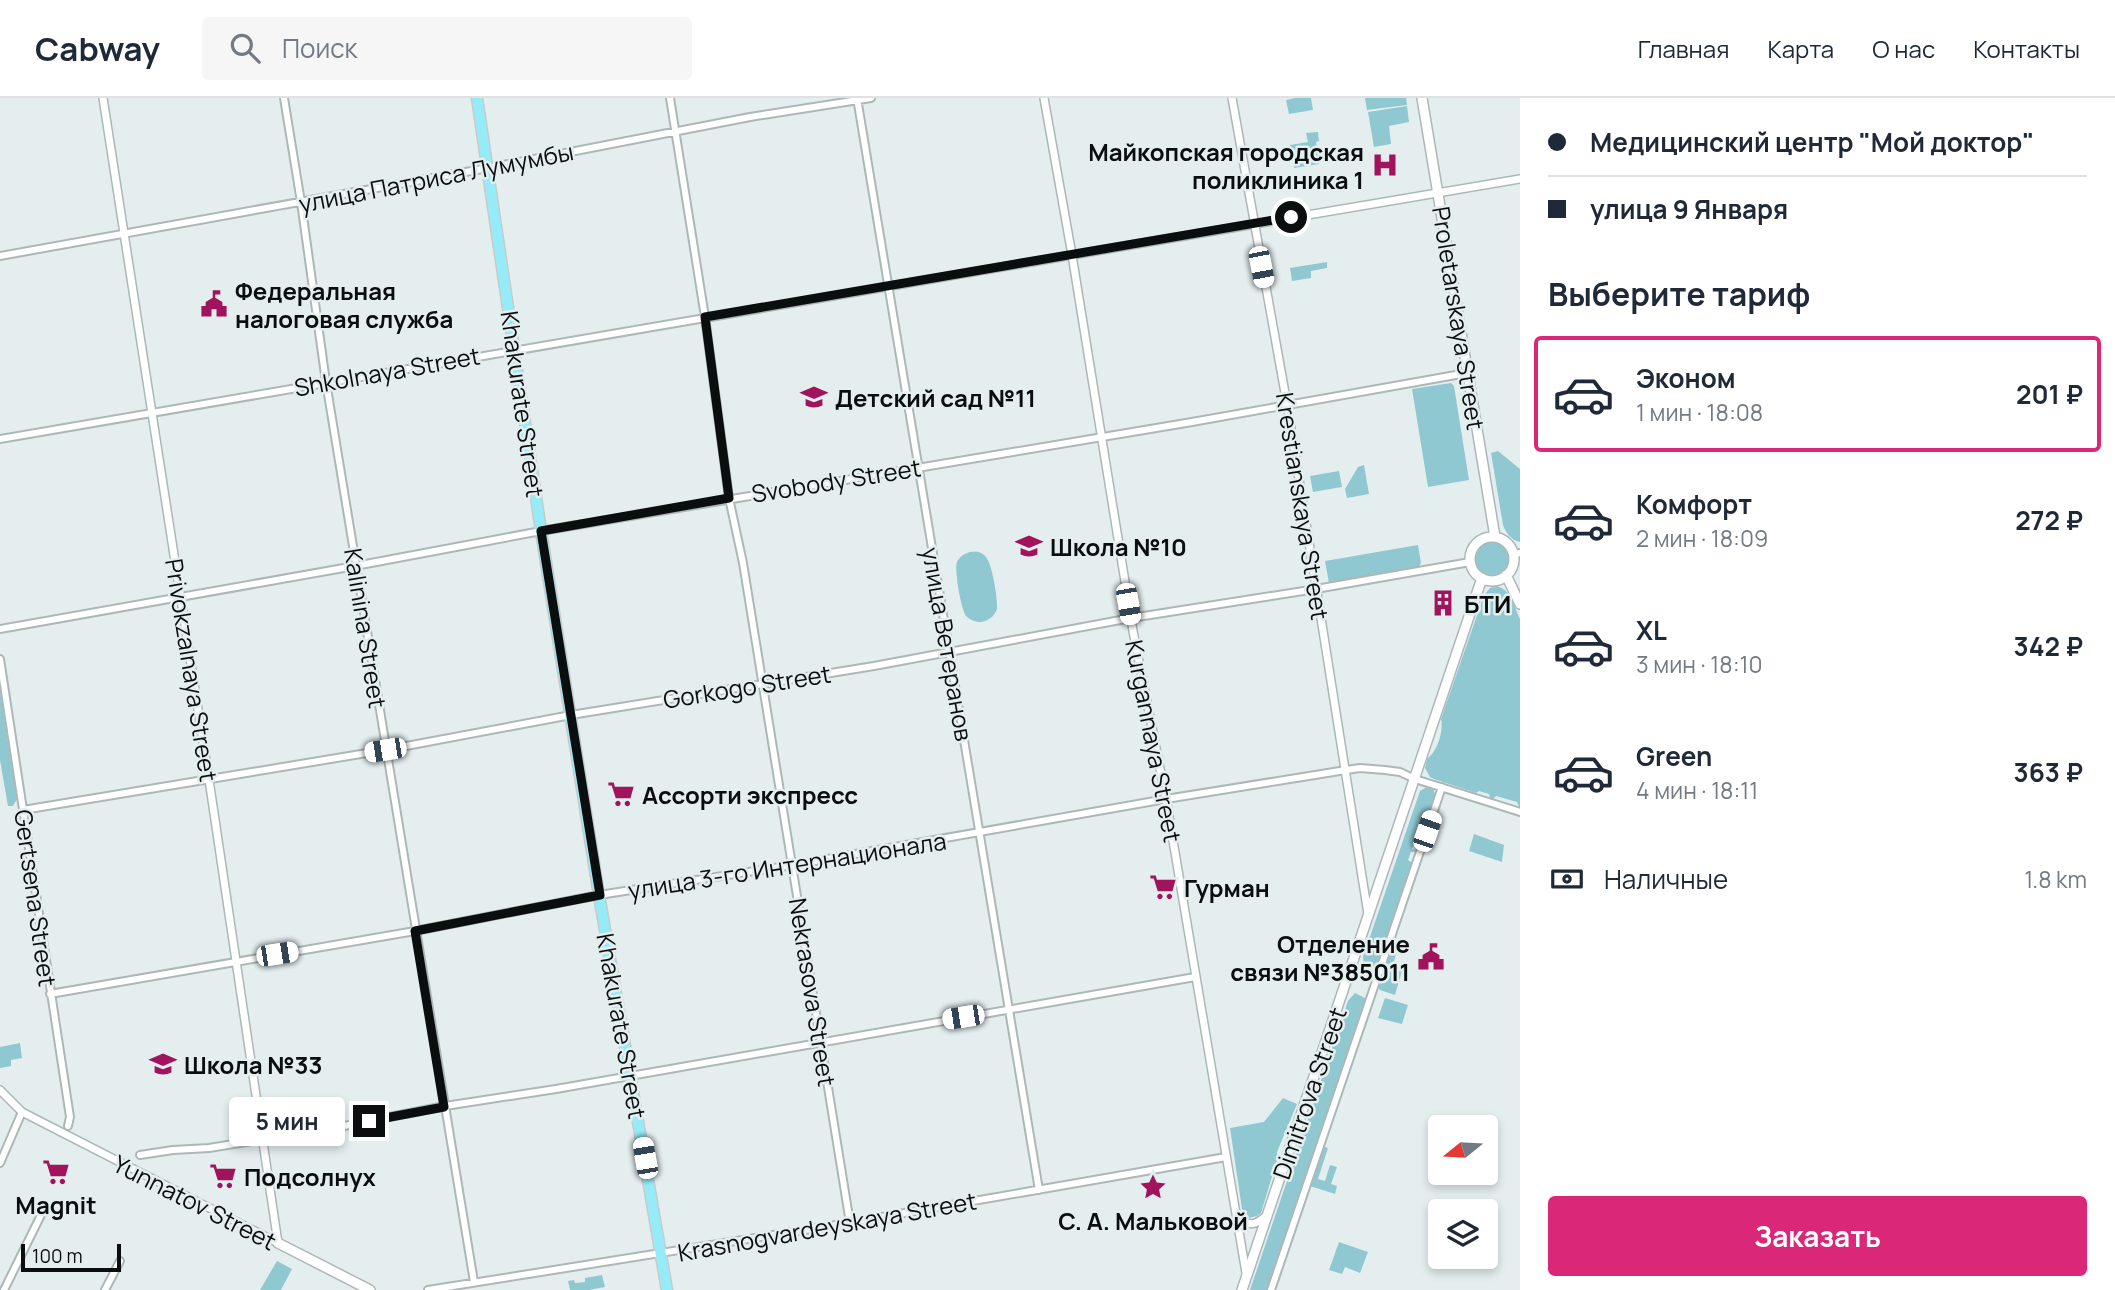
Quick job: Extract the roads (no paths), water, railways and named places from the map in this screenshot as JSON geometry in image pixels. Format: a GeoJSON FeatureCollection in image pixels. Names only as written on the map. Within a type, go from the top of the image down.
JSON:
{"type":"FeatureCollection","features":[{"type":"Feature","properties":{"kind":"main road","name":"Khakurate Street"},"geometry":{"type":"LineString","coordinates":[[477,98],[541,531],[667,1290]]}},
{"type":"Feature","properties":{"kind":"main road","name":"Proletarskaya Street"},"geometry":{"type":"LineString","coordinates":[[1422,98],[1495,537]]}},
{"type":"Feature","properties":{"kind":"main road"},"geometry":{"type":"LineString","coordinates":[[1495,537],[1506,542],[1516,554],[1506,575],[1495,580],[1482,578],[1475,573],[1470,562],[1471,553],[1477,543],[1487,538],[1495,537]]}},
{"type":"Feature","properties":{"kind":"main road"},"geometry":{"type":"LineString","coordinates":[[1506,575],[1520,604]]}},
{"type":"Feature","properties":{"kind":"main road","name":"Dimitrova Street"},"geometry":{"type":"LineString","coordinates":[[1242,1290],[1482,578]]}},
{"type":"Feature","properties":{"kind":"main road","name":"Yunnatov Street"},"geometry":{"type":"LineString","coordinates":[[278,1243],[370,1290]]}},
{"type":"Feature","properties":{"kind":"street","name":"Privokzalnaya Street"},"geometry":{"type":"LineString","coordinates":[[103,98],[278,1243]]}},
{"type":"Feature","properties":{"kind":"street","name":"Kalinina Street"},"geometry":{"type":"LineString","coordinates":[[284,98],[355,566],[474,1282]]}},
{"type":"Feature","properties":{"kind":"street","name":"Nekrasova Street"},"geometry":{"type":"LineString","coordinates":[[670,98],[705,317],[729,498],[743,562],[850,1223]]}},
{"type":"Feature","properties":{"kind":"street","name":"улица Патриса Лумумбы"},"geometry":{"type":"LineString","coordinates":[[0,256],[488,169],[675,131],[871,98]]}},
{"type":"Feature","properties":{"kind":"street","name":"Kurgannaya Street"},"geometry":{"type":"LineString","coordinates":[[1044,98],[1130,618],[1166,799],[1247,1276]]}},
{"type":"Feature","properties":{"kind":"street","name":"Krestianskaya Street"},"geometry":{"type":"LineString","coordinates":[[1231,98],[1287,404],[1368,915]]}},
{"type":"Feature","properties":{"kind":"street","name":"улица Ветеранов"},"geometry":{"type":"LineString","coordinates":[[858,99],[1039,1190]]}},
{"type":"Feature","properties":{"kind":"street","name":"Shkolnaya Street"},"geometry":{"type":"LineString","coordinates":[[0,439],[1520,179]]}},
{"type":"Feature","properties":{"kind":"street","name":"Svobody Street"},"geometry":{"type":"LineString","coordinates":[[0,629],[729,498],[1467,373]]}},
{"type":"Feature","properties":{"kind":"street","name":"Gorkogo Street"},"geometry":{"type":"LineString","coordinates":[[23,810],[385,750],[571,715],[950,653],[1130,618],[1470,562]]}},
{"type":"Feature","properties":{"kind":"street","name":"Gertsena Street"},"geometry":{"type":"LineString","coordinates":[[0,659],[70,1117],[66,1136]]}},
{"type":"Feature","properties":{"kind":"street","name":"улица 3-го Интернационала"},"geometry":{"type":"LineString","coordinates":[[50,994],[415,931],[600,895],[979,834],[1166,799],[1360,768],[1400,772],[1520,812]]}},
{"type":"Feature","properties":{"kind":"street"},"geometry":{"type":"LineString","coordinates":[[1271,1290],[1442,788]]}},
{"type":"Feature","properties":{"kind":"street"},"geometry":{"type":"LineString","coordinates":[[140,1156],[263,1139],[1195,977]]}},
{"type":"Feature","properties":{"kind":"street","name":"Yunnatov Street"},"geometry":{"type":"LineString","coordinates":[[0,1090],[22,1112],[278,1243]]}},
{"type":"Feature","properties":{"kind":"street"},"geometry":{"type":"LineString","coordinates":[[0,1163],[22,1112]]}},
{"type":"Feature","properties":{"kind":"street","name":"Krasnogvardeyskaya Street"},"geometry":{"type":"LineString","coordinates":[[428,1290],[850,1223],[1226,1157]]}},
{"type":"Feature","properties":{"kind":"street"},"geometry":{"type":"LineString","coordinates":[[4,1290],[42,1213]]}},
{"type":"Feature","properties":{"kind":"street"},"geometry":{"type":"LineString","coordinates":[[1237,1218],[1246,1224],[1252,1224],[1268,1215]]}},
{"type":"Feature","properties":{"kind":"street"},"geometry":{"type":"LineString","coordinates":[[105,1290],[120,1261]]}},
{"type":"Feature","properties":{"kind":"place","name":"Майкопская городская поликлиника 1"},"geometry":{"type":"Point","coordinates":[1385,165]}},
{"type":"Feature","properties":{"kind":"place","name":"Федеральная налоговая служба"},"geometry":{"type":"Point","coordinates":[214,304]}},
{"type":"Feature","properties":{"kind":"place","name":"Детский сад №11"},"geometry":{"type":"Point","coordinates":[814,397]}},
{"type":"Feature","properties":{"kind":"place","name":"Школа №10"},"geometry":{"type":"Point","coordinates":[1029,546]}},
{"type":"Feature","properties":{"kind":"place","name":"БТИ"},"geometry":{"type":"Point","coordinates":[1443,603]}},
{"type":"Feature","properties":{"kind":"place","name":"Ассорти экспресс"},"geometry":{"type":"Point","coordinates":[621,794]}},
{"type":"Feature","properties":{"kind":"place","name":"Гурман"},"geometry":{"type":"Point","coordinates":[1163,887]}},
{"type":"Feature","properties":{"kind":"place","name":"Отделение связи №385011"},"geometry":{"type":"Point","coordinates":[1431,957]}},
{"type":"Feature","properties":{"kind":"place","name":"Школа №33"},"geometry":{"type":"Point","coordinates":[163,1064]}},
{"type":"Feature","properties":{"kind":"place","name":"Magnit"},"geometry":{"type":"Point","coordinates":[56,1172]}},
{"type":"Feature","properties":{"kind":"place","name":"Подсолнух"},"geometry":{"type":"Point","coordinates":[223,1176]}},
{"type":"Feature","properties":{"kind":"place","name":"С. А. Мальковой"},"geometry":{"type":"Point","coordinates":[1153,1187]}}]}
